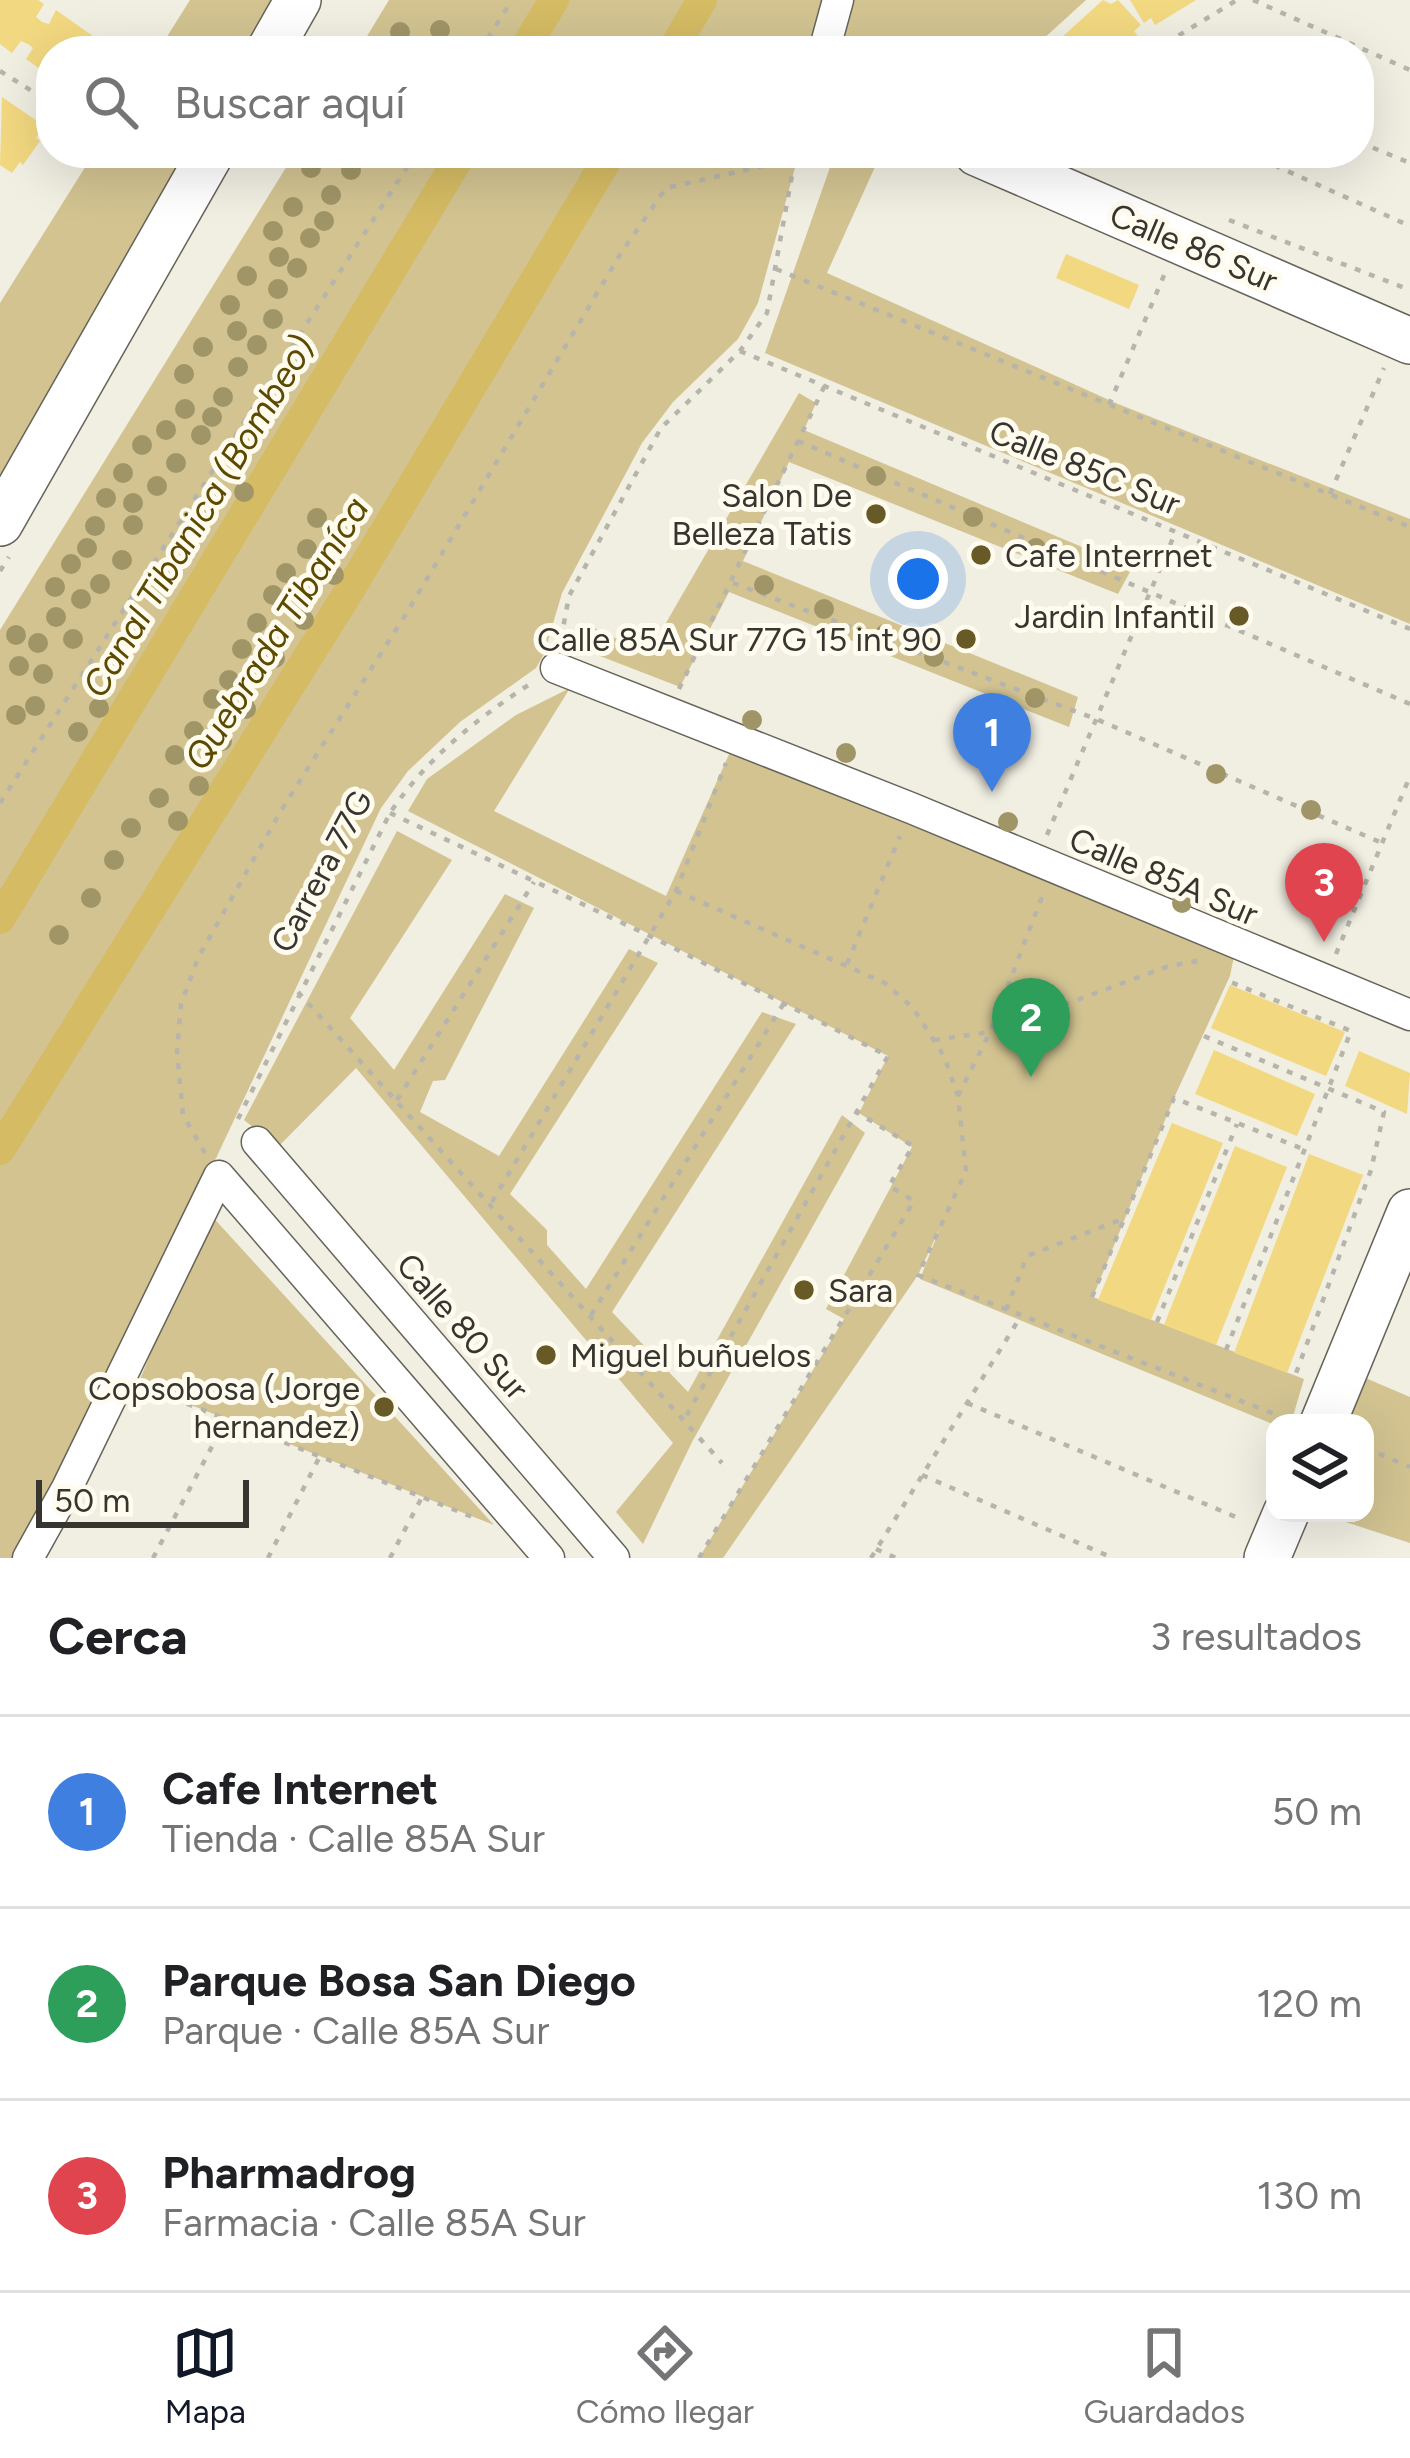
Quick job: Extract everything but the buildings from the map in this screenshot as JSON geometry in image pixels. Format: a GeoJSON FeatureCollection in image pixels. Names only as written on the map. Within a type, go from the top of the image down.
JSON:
{"type":"FeatureCollection","features":[{"type":"Feature","properties":{"kind":"street"},"geometry":{"type":"LineString","coordinates":[[278,36],[298,0]]}},
{"type":"Feature","properties":{"kind":"street"},"geometry":{"type":"LineString","coordinates":[[828,36],[838,0]]}},
{"type":"Feature","properties":{"kind":"street"},"geometry":{"type":"LineString","coordinates":[[0,523],[202,168]]}},
{"type":"Feature","properties":{"kind":"street","name":"Calle 86 Sur"},"geometry":{"type":"LineString","coordinates":[[1022,168],[1197,227],[1404,338]]}},
{"type":"Feature","properties":{"kind":"street","name":"Calle 85A Sur"},"geometry":{"type":"LineString","coordinates":[[556,668],[911,808],[1410,1015]]}},
{"type":"Feature","properties":{"kind":"street","name":"Calle 80 Sur"},"geometry":{"type":"LineString","coordinates":[[257,1142],[614,1558]]}},
{"type":"Feature","properties":{"kind":"street"},"geometry":{"type":"LineString","coordinates":[[28,1558],[219,1176],[549,1558]]}},
{"type":"Feature","properties":{"kind":"street"},"geometry":{"type":"LineString","coordinates":[[1327,1414],[1410,1212]]}},
{"type":"Feature","properties":{"kind":"path"},"geometry":{"type":"LineString","coordinates":[[489,36],[512,0]]}},
{"type":"Feature","properties":{"kind":"path"},"geometry":{"type":"LineString","coordinates":[[1178,36],[1237,0]]}},
{"type":"Feature","properties":{"kind":"path"},"geometry":{"type":"LineString","coordinates":[[1253,0],[1334,36]]}},
{"type":"Feature","properties":{"kind":"path"},"geometry":{"type":"LineString","coordinates":[[1374,54],[1410,70]]}},
{"type":"Feature","properties":{"kind":"path"},"geometry":{"type":"LineString","coordinates":[[0,70],[36,93]]}},
{"type":"Feature","properties":{"kind":"path"},"geometry":{"type":"LineString","coordinates":[[1374,148],[1410,163]]}},
{"type":"Feature","properties":{"kind":"path"},"geometry":{"type":"LineString","coordinates":[[0,803],[406,168]]}},
{"type":"Feature","properties":{"kind":"path"},"geometry":{"type":"LineString","coordinates":[[219,1176],[183,1115],[177,1052],[181,1004],[198,958],[621,253],[665,188],[746,168]]}},
{"type":"Feature","properties":{"kind":"path"},"geometry":{"type":"LineString","coordinates":[[556,668],[568,596],[661,428],[740,351],[767,313],[793,168]]}},
{"type":"Feature","properties":{"kind":"path"},"geometry":{"type":"LineString","coordinates":[[1280,168],[1410,226]]}},
{"type":"Feature","properties":{"kind":"path"},"geometry":{"type":"LineString","coordinates":[[1109,404],[1197,227],[1410,290]]}},
{"type":"Feature","properties":{"kind":"path"},"geometry":{"type":"LineString","coordinates":[[776,269],[1410,527]]}},
{"type":"Feature","properties":{"kind":"path"},"geometry":{"type":"LineString","coordinates":[[1330,494],[1404,338]]}},
{"type":"Feature","properties":{"kind":"path","name":"Calle 85C Sur"},"geometry":{"type":"LineString","coordinates":[[740,351],[1410,628]]}},
{"type":"Feature","properties":{"kind":"path"},"geometry":{"type":"LineString","coordinates":[[667,714],[825,386]]}},
{"type":"Feature","properties":{"kind":"path"},"geometry":{"type":"LineString","coordinates":[[798,441],[1410,704]]}},
{"type":"Feature","properties":{"kind":"path"},"geometry":{"type":"LineString","coordinates":[[958,1096],[990,1032],[1096,719],[1176,531]]}},
{"type":"Feature","properties":{"kind":"path"},"geometry":{"type":"LineString","coordinates":[[733,583],[1096,719],[1382,843]]}},
{"type":"Feature","properties":{"kind":"path","name":"Carrera 77G"},"geometry":{"type":"LineString","coordinates":[[219,1176],[238,1118],[298,992],[390,813],[415,775],[465,729],[556,668]]}},
{"type":"Feature","properties":{"kind":"path"},"geometry":{"type":"LineString","coordinates":[[491,1204],[676,891],[735,741]]}},
{"type":"Feature","properties":{"kind":"path"},"geometry":{"type":"LineString","coordinates":[[1324,983],[1410,776]]}},
{"type":"Feature","properties":{"kind":"path"},"geometry":{"type":"LineString","coordinates":[[847,964],[911,808]]}},
{"type":"Feature","properties":{"kind":"path"},"geometry":{"type":"LineString","coordinates":[[390,813],[888,1056],[683,1420]]}},
{"type":"Feature","properties":{"kind":"path"},"geometry":{"type":"LineString","coordinates":[[397,1100],[534,882]]}},
{"type":"Feature","properties":{"kind":"path"},"geometry":{"type":"LineString","coordinates":[[676,891],[885,983],[913,1008],[934,1040],[958,1096],[966,1172],[918,1275],[1273,1414]]}},
{"type":"Feature","properties":{"kind":"path"},"geometry":{"type":"LineString","coordinates":[[934,1040],[990,1032],[1168,966],[1251,951]]}},
{"type":"Feature","properties":{"kind":"path"},"geometry":{"type":"LineString","coordinates":[[1226,1350],[1352,1031],[1228,981]]}},
{"type":"Feature","properties":{"kind":"path"},"geometry":{"type":"LineString","coordinates":[[298,992],[722,1463]]}},
{"type":"Feature","properties":{"kind":"path"},"geometry":{"type":"LineString","coordinates":[[591,1315],[784,1004]]}},
{"type":"Feature","properties":{"kind":"path"},"geometry":{"type":"LineString","coordinates":[[1204,1036],[1384,1112],[1371,1170],[1295,1376]]}},
{"type":"Feature","properties":{"kind":"path"},"geometry":{"type":"LineString","coordinates":[[1092,1297],[1174,1098],[1303,1149]]}},
{"type":"Feature","properties":{"kind":"path"},"geometry":{"type":"LineString","coordinates":[[699,1558],[914,1201],[889,1186],[913,1146],[858,1113]]}},
{"type":"Feature","properties":{"kind":"path"},"geometry":{"type":"LineString","coordinates":[[1157,1322],[1237,1124]]}},
{"type":"Feature","properties":{"kind":"path"},"geometry":{"type":"LineString","coordinates":[[1006,1310],[1028,1256],[1125,1218]]}},
{"type":"Feature","properties":{"kind":"path"},"geometry":{"type":"LineString","coordinates":[[871,1558],[1021,1316]]}},
{"type":"Feature","properties":{"kind":"path"},"geometry":{"type":"LineString","coordinates":[[119,1377],[476,1518]]}},
{"type":"Feature","properties":{"kind":"path"},"geometry":{"type":"LineString","coordinates":[[967,1403],[1277,1535]]}},
{"type":"Feature","properties":{"kind":"path"},"geometry":{"type":"LineString","coordinates":[[153,1558],[226,1419]]}},
{"type":"Feature","properties":{"kind":"path"},"geometry":{"type":"LineString","coordinates":[[1374,1452],[1410,1467]]}},
{"type":"Feature","properties":{"kind":"path"},"geometry":{"type":"LineString","coordinates":[[268,1558],[320,1456]]}},
{"type":"Feature","properties":{"kind":"path"},"geometry":{"type":"LineString","coordinates":[[922,1475],[1113,1558]]}},
{"type":"Feature","properties":{"kind":"path"},"geometry":{"type":"LineString","coordinates":[[391,1558],[422,1497]]}},
{"type":"Feature","properties":{"kind":"path"},"geometry":{"type":"LineString","coordinates":[[876,1549],[896,1558]]}},
{"type":"Feature","properties":{"kind":"shaded area"},"geometry":{"type":"Polygon","coordinates":[[[190,0],[279,0],[258,36],[167,36],[190,0]]]}},
{"type":"Feature","properties":{"kind":"shaded area"},"geometry":{"type":"Polygon","coordinates":[[[389,0],[1086,0],[1046,36],[367,36],[389,0]]]}},
{"type":"Feature","properties":{"kind":"shaded area"},"geometry":{"type":"Polygon","coordinates":[[[85,168],[181,168],[0,480],[0,303],[85,168]]]}},
{"type":"Feature","properties":{"kind":"shaded area"},"geometry":{"type":"Polygon","coordinates":[[[286,168],[795,168],[758,303],[738,339],[673,402],[642,443],[562,593],[536,668],[460,722],[408,771],[381,808],[26,1558],[0,1558],[0,630],[286,168]]]}},
{"type":"Feature","properties":{"kind":"shaded area"},"geometry":{"type":"Polygon","coordinates":[[[830,168],[874,168],[827,273],[1118,404],[1410,519],[1410,624],[765,353],[830,168]]]}},
{"type":"Feature","properties":{"kind":"shaded area"},"geometry":{"type":"Polygon","coordinates":[[[799,393],[816,403],[804,430],[1132,568],[1118,594],[789,462],[743,561],[1078,697],[1069,727],[729,592],[680,687],[587,651],[584,623],[648,654],[799,393]]]}},
{"type":"Feature","properties":{"kind":"shaded area"},"geometry":{"type":"Polygon","coordinates":[[[570,688],[494,811],[666,896],[730,752],[1234,956],[1230,976],[1174,1098],[1093,1297],[1304,1379],[1294,1414],[1266,1414],[1266,1421],[920,1279],[940,1228],[918,1275],[723,1558],[699,1558],[844,1319],[826,1309],[912,1147],[859,1113],[888,1056],[408,811],[427,779],[516,715],[570,688]]]}},
{"type":"Feature","properties":{"kind":"shaded area"},"geometry":{"type":"Polygon","coordinates":[[[397,831],[452,860],[350,1018],[394,1070],[505,894],[534,908],[445,1080],[433,1081],[420,1112],[499,1156],[629,949],[658,963],[510,1194],[547,1230],[547,1245],[586,1289],[762,1012],[796,1024],[612,1312],[688,1392],[842,1115],[865,1133],[692,1442],[643,1544],[616,1512],[673,1443],[356,1068],[278,1147],[244,1120],[397,831]]]}},
{"type":"Feature","properties":{"kind":"shaded area"},"geometry":{"type":"Polygon","coordinates":[[[209,1213],[494,1525],[138,1384],[209,1213]]]}},
{"type":"Feature","properties":{"kind":"shaded area"},"geometry":{"type":"Polygon","coordinates":[[[1363,1377],[1410,1397],[1410,1543],[1346,1522],[1374,1522],[1374,1414],[1349,1414],[1363,1377]]]}},
{"type":"Feature","properties":{"kind":"waterway","name":"Canal Tibanica (Bombeo)"},"geometry":{"type":"LineString","coordinates":[[532,36],[554,0]]}},
{"type":"Feature","properties":{"kind":"waterway","name":"Quebrada Tibaníca"},"geometry":{"type":"LineString","coordinates":[[681,36],[702,0]]}},
{"type":"Feature","properties":{"kind":"waterway","name":"Canal Tibanica (Bombeo)"},"geometry":{"type":"LineString","coordinates":[[0,919],[453,168]]}},
{"type":"Feature","properties":{"kind":"waterway","name":"Quebrada Tibaníca"},"geometry":{"type":"LineString","coordinates":[[0,1150],[351,588],[602,168]]}},
{"type":"Feature","properties":{"kind":"place","name":"Salon De Belleza Tatis"},"geometry":{"type":"Point","coordinates":[876,514]}},
{"type":"Feature","properties":{"kind":"place","name":"Cafe Interrnet"},"geometry":{"type":"Point","coordinates":[981,555]}},
{"type":"Feature","properties":{"kind":"place","name":"Jardin Infantil"},"geometry":{"type":"Point","coordinates":[1239,616]}},
{"type":"Feature","properties":{"kind":"place","name":"Calle 85A Sur 77G 15 int 90"},"geometry":{"type":"Point","coordinates":[966,639]}},
{"type":"Feature","properties":{"kind":"place","name":"Cafe Internet"},"geometry":{"type":"Point","coordinates":[992,792]}},
{"type":"Feature","properties":{"kind":"place","name":"Pharmadrog"},"geometry":{"type":"Point","coordinates":[1324,942]}},
{"type":"Feature","properties":{"kind":"place","name":"Parque Bosa San Diego"},"geometry":{"type":"Point","coordinates":[1031,1077]}},
{"type":"Feature","properties":{"kind":"place","name":"Sara"},"geometry":{"type":"Point","coordinates":[804,1290]}},
{"type":"Feature","properties":{"kind":"place","name":"Miguel buñuelos"},"geometry":{"type":"Point","coordinates":[546,1355]}},
{"type":"Feature","properties":{"kind":"place","name":"Copsobosa (Jorge hernandez)"},"geometry":{"type":"Point","coordinates":[384,1407]}}]}
